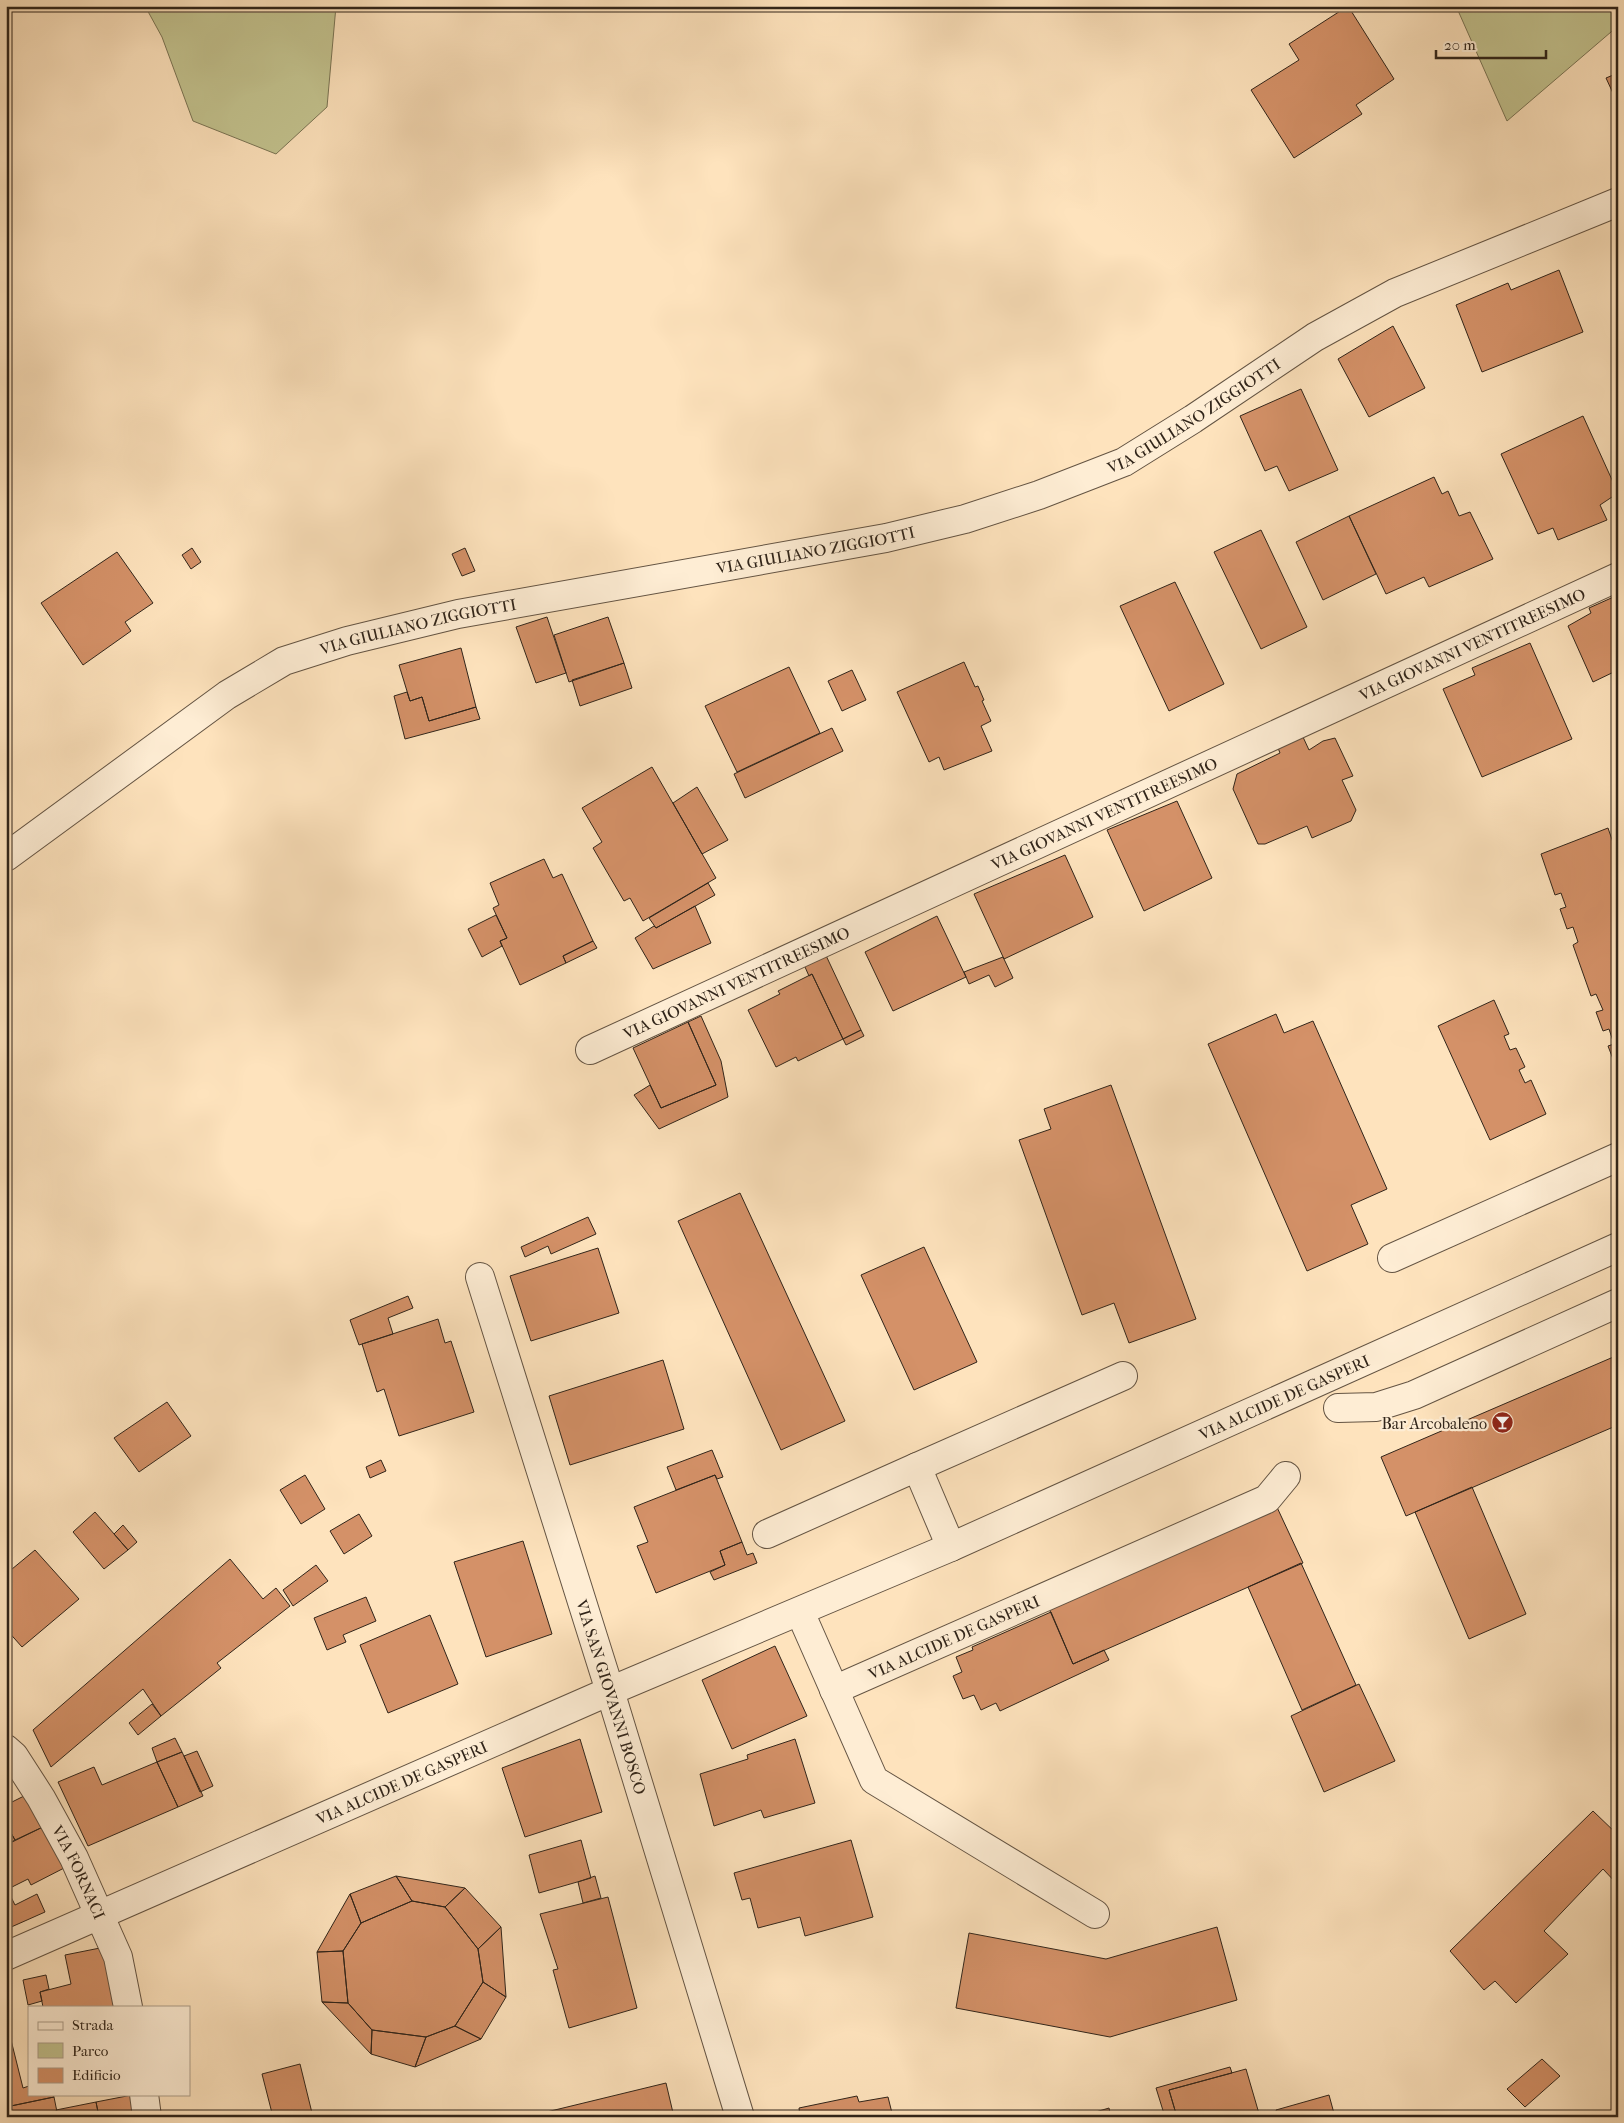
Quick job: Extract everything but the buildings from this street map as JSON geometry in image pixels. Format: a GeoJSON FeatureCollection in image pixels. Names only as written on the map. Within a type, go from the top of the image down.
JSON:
{"type":"FeatureCollection","features":[{"type":"Feature","properties":{"kind":"street","name":"VIA GIULIANO ZIGGIOTTI"},"geometry":{"type":"LineString","coordinates":[[6,857],[227,695],[284,661],[347,641],[458,614],[886,538],[965,519],[1039,495],[1124,462],[1193,419],[1315,337],[1395,293],[1618,202]]}},
{"type":"Feature","properties":{"kind":"street","name":"VIA GIOVANNI VENTITREESIMO"},"geometry":{"type":"LineString","coordinates":[[590,1050],[1618,577]]}},
{"type":"Feature","properties":{"kind":"street"},"geometry":{"type":"LineString","coordinates":[[1392,1258],[1615,1165]]}},
{"type":"Feature","properties":{"kind":"street","name":"VIA ALCIDE DE GASPERI"},"geometry":{"type":"LineString","coordinates":[[6,1956],[610,1691],[951,1547],[1618,1248]]}},
{"type":"Feature","properties":{"kind":"street","name":"VIA SAN GIOVANNI BOSCO"},"geometry":{"type":"LineString","coordinates":[[480,1277],[610,1691],[740,2117]]}},
{"type":"Feature","properties":{"kind":"street","name":"VIA ALCIDE DE GASPERI"},"geometry":{"type":"LineString","coordinates":[[1338,1408],[1376,1407],[1414,1396],[1618,1303]]}},
{"type":"Feature","properties":{"kind":"street"},"geometry":{"type":"LineString","coordinates":[[767,1534],[1123,1376]]}},
{"type":"Feature","properties":{"kind":"street"},"geometry":{"type":"LineString","coordinates":[[917,1467],[951,1547]]}},
{"type":"Feature","properties":{"kind":"street","name":"VIA ALCIDE DE GASPERI"},"geometry":{"type":"LineString","coordinates":[[834,1690],[1267,1499],[1286,1476]]}},
{"type":"Feature","properties":{"kind":"street"},"geometry":{"type":"LineString","coordinates":[[800,1612],[874,1780],[1096,1914]]}},
{"type":"Feature","properties":{"kind":"street","name":"VIA FORNACI"},"geometry":{"type":"LineString","coordinates":[[6,1749],[14,1756],[41,1798],[74,1858],[118,1957],[128,2006]]}},
{"type":"Feature","properties":{"kind":"street"},"geometry":{"type":"LineString","coordinates":[[144,2096],[147,2117]]}},
{"type":"Feature","properties":{"kind":"green space"},"geometry":{"type":"Polygon","coordinates":[[[145,6],[336,6],[327,107],[276,154],[193,121],[162,37],[145,6]]]}},
{"type":"Feature","properties":{"kind":"green space"},"geometry":{"type":"Polygon","coordinates":[[[1456,6],[1618,6],[1618,26],[1507,121],[1456,6]]]}},
{"type":"Feature","properties":{"kind":"place","name":"Bar Arcobaleno"},"geometry":{"type":"Point","coordinates":[1503,1423]}}]}
